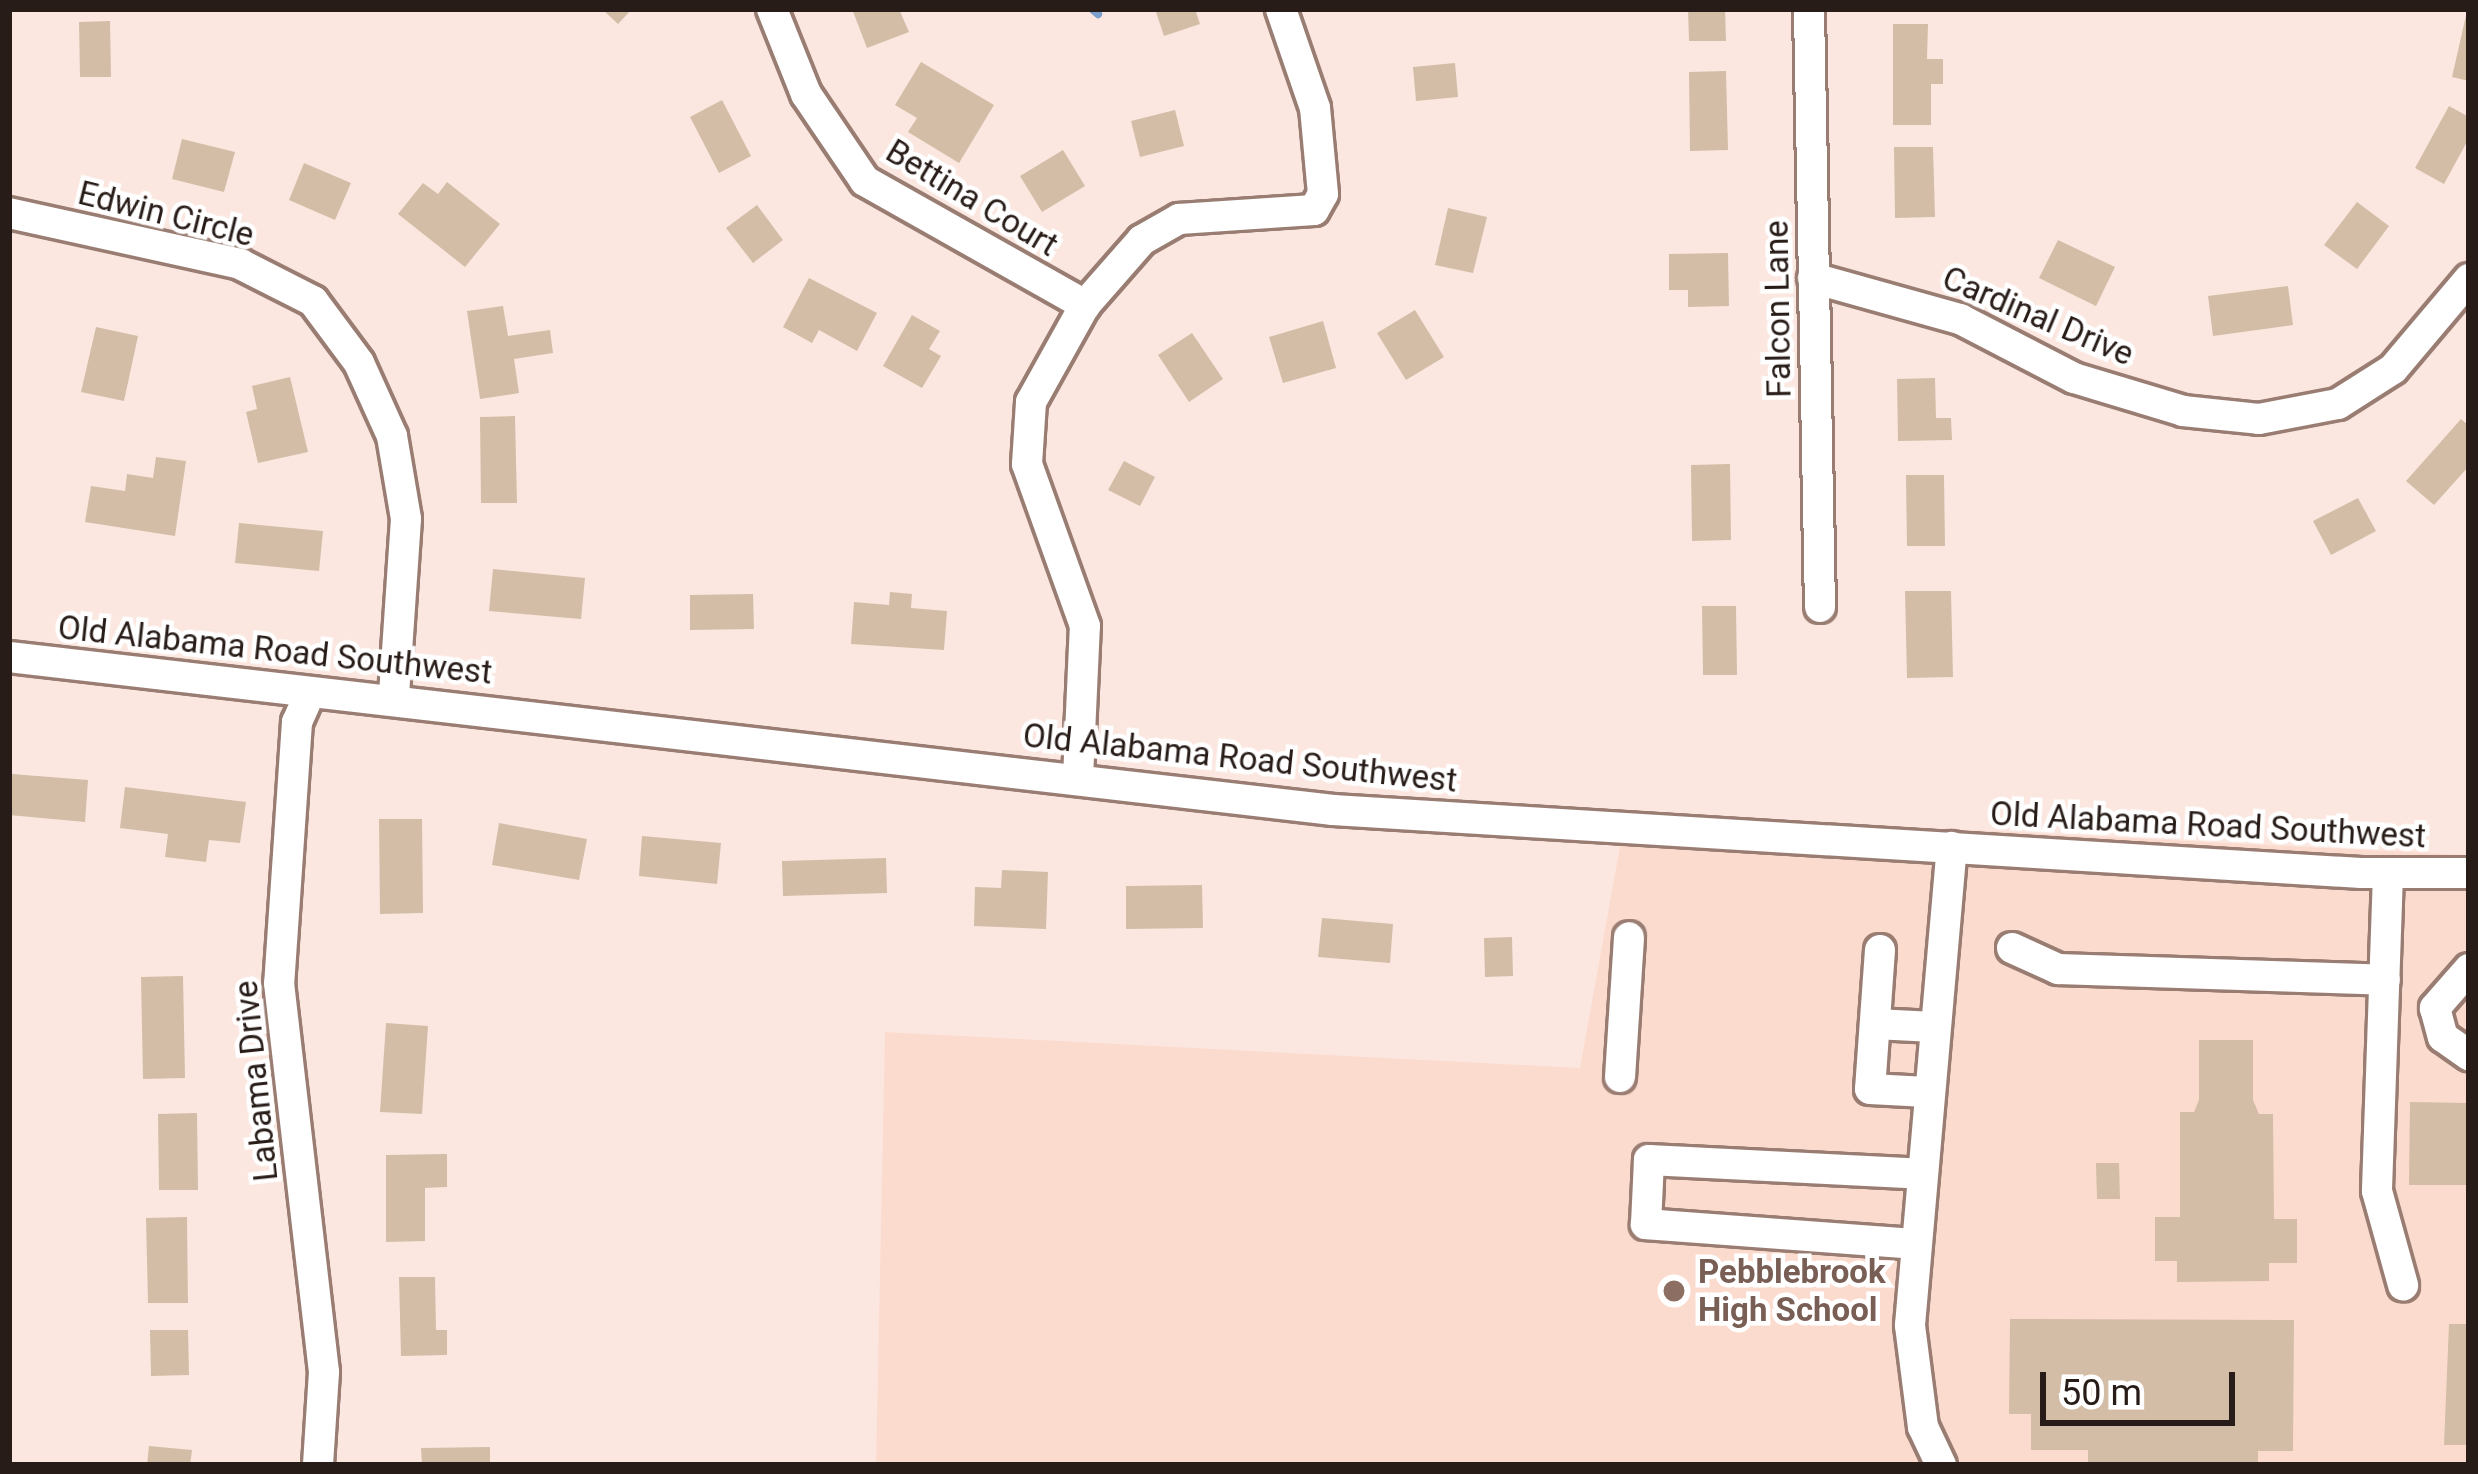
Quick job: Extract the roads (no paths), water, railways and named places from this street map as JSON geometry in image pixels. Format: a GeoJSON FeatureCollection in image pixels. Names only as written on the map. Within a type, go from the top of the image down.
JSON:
{"type":"FeatureCollection","features":[{"type":"Feature","properties":{"kind":"street","name":"Bettina Court"},"geometry":{"type":"LineString","coordinates":[[772,9],[806,94],[865,181],[1085,305]]}},
{"type":"Feature","properties":{"kind":"street"},"geometry":{"type":"LineString","coordinates":[[1078,778],[1084,626],[1027,464],[1027,434],[1040,382],[1085,305],[1142,240],[1179,219],[1314,210],[1323,194],[1315,108],[1281,9]]}},
{"type":"Feature","properties":{"kind":"street","name":"Falcon Lane"},"geometry":{"type":"LineString","coordinates":[[1809,9],[1820,607]]}},
{"type":"Feature","properties":{"kind":"street","name":"Edwin Circle"},"geometry":{"type":"LineString","coordinates":[[9,213],[240,264],[313,301],[359,363],[392,436],[406,519],[394,697]]}},
{"type":"Feature","properties":{"kind":"street","name":"Cardinal Drive"},"geometry":{"type":"LineString","coordinates":[[1813,278],[1960,319],[2074,378],[2182,411],[2259,418],[2338,404],[2393,368],[2469,279]]}},
{"type":"Feature","properties":{"kind":"street","name":"Old Alabama Road Southwest"},"geometry":{"type":"LineString","coordinates":[[9,658],[310,693],[394,697],[1333,810],[2388,874],[2469,873]]}},
{"type":"Feature","properties":{"kind":"street","name":"Labama Drive"},"geometry":{"type":"LineString","coordinates":[[310,693],[294,743],[279,983],[324,1372],[318,1465]]}},
{"type":"Feature","properties":{"kind":"street"},"geometry":{"type":"LineString","coordinates":[[1941,1465],[1923,1427],[1910,1325],[1927,1091],[1947,952],[1952,847]]}},
{"type":"Feature","properties":{"kind":"street"},"geometry":{"type":"LineString","coordinates":[[2388,874],[2377,1191],[2403,1285]]}},
{"type":"Feature","properties":{"kind":"street"},"geometry":{"type":"LineString","coordinates":[[1620,1077],[1629,937]]}},
{"type":"Feature","properties":{"kind":"street"},"geometry":{"type":"LineString","coordinates":[[2012,948],[2059,969],[2385,980]]}},
{"type":"Feature","properties":{"kind":"street"},"geometry":{"type":"LineString","coordinates":[[1880,950],[1870,1089],[1927,1091]]}},
{"type":"Feature","properties":{"kind":"street"},"geometry":{"type":"LineString","coordinates":[[2469,970],[2435,1008],[2443,1036],[2469,1055]]}},
{"type":"Feature","properties":{"kind":"street"},"geometry":{"type":"LineString","coordinates":[[1875,1024],[1934,1027]]}},
{"type":"Feature","properties":{"kind":"street"},"geometry":{"type":"LineString","coordinates":[[1916,1244],[1646,1225],[1649,1160],[1922,1174]]}},
{"type":"Feature","properties":{"kind":"waterway"},"geometry":{"type":"LineString","coordinates":[[1092,9],[1098,14]]}},
{"type":"Feature","properties":{"kind":"place","name":"Pebblebrook High School"},"geometry":{"type":"Point","coordinates":[1674,1291]}}]}
